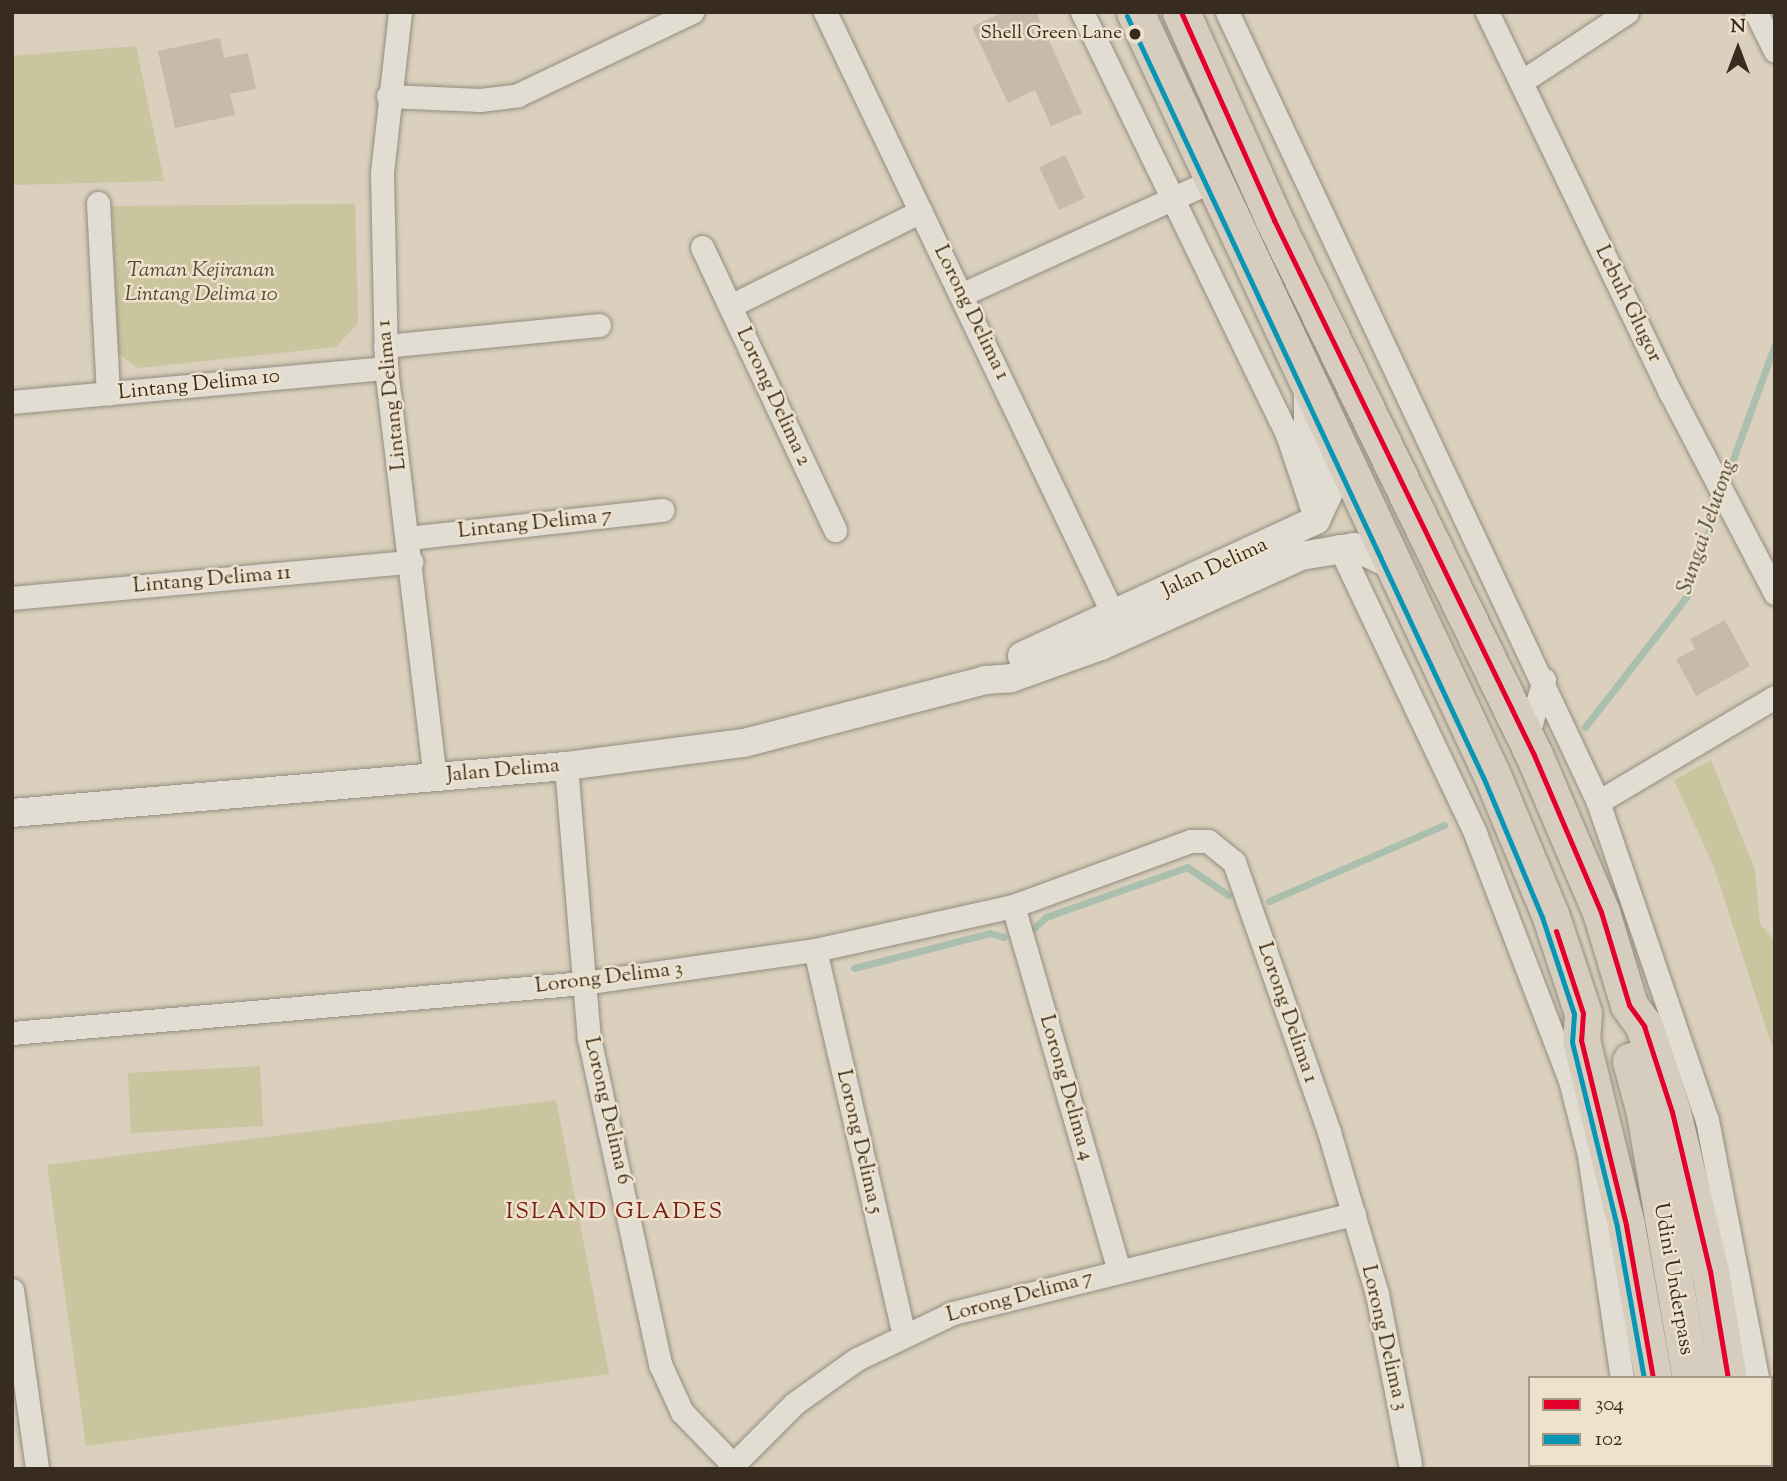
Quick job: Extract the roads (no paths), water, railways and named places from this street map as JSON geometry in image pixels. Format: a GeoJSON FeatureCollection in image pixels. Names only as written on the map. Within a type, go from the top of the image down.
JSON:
{"type":"FeatureCollection","features":[{"type":"Feature","properties":{"kind":"highway"},"geometry":{"type":"LineString","coordinates":[[1135,12],[1511,817],[1583,1013],[1581,1040],[1626,1225],[1653,1376]]}},
{"type":"Feature","properties":{"kind":"highway"},"geometry":{"type":"LineString","coordinates":[[1181,12],[1274,220],[1527,740],[1601,912],[1629,1005],[1644,1026],[1676,1125],[1728,1376]]}},
{"type":"Feature","properties":{"kind":"highway","name":"Udini Underpass"},"geometry":{"type":"LineString","coordinates":[[1629,1005],[1623,1034],[1656,1181],[1691,1376]]}},
{"type":"Feature","properties":{"kind":"highway","name":"Udini Underpass"},"geometry":{"type":"LineString","coordinates":[[1583,1013],[1604,1034],[1656,1181]]}},
{"type":"Feature","properties":{"kind":"street","name":"Lintang Delima 1"},"geometry":{"type":"LineString","coordinates":[[400,12],[388,96],[382,173],[385,357],[435,777]]}},
{"type":"Feature","properties":{"kind":"street"},"geometry":{"type":"LineString","coordinates":[[388,96],[480,100],[518,95],[692,12]]}},
{"type":"Feature","properties":{"kind":"street","name":"Lorong Delima 1"},"geometry":{"type":"LineString","coordinates":[[825,12],[963,294],[1114,616]]}},
{"type":"Feature","properties":{"kind":"street"},"geometry":{"type":"LineString","coordinates":[[1082,12],[1287,434],[1316,520]]}},
{"type":"Feature","properties":{"kind":"street"},"geometry":{"type":"LineString","coordinates":[[1227,12],[1533,656],[1598,802],[1707,1120],[1757,1376]]}},
{"type":"Feature","properties":{"kind":"street","name":"Lebuh Glugor"},"geometry":{"type":"LineString","coordinates":[[1487,12],[1713,475],[1775,593]]}},
{"type":"Feature","properties":{"kind":"street"},"geometry":{"type":"LineString","coordinates":[[1521,82],[1627,12]]}},
{"type":"Feature","properties":{"kind":"street"},"geometry":{"type":"LineString","coordinates":[[1756,12],[1775,51]]}},
{"type":"Feature","properties":{"kind":"street"},"geometry":{"type":"LineString","coordinates":[[963,294],[1213,180]]}},
{"type":"Feature","properties":{"kind":"street"},"geometry":{"type":"LineString","coordinates":[[98,203],[108,394]]}},
{"type":"Feature","properties":{"kind":"street","name":"Lorong Delima 2"},"geometry":{"type":"LineString","coordinates":[[835,530],[730,306],[921,211]]}},
{"type":"Feature","properties":{"kind":"street"},"geometry":{"type":"LineString","coordinates":[[702,247],[730,306]]}},
{"type":"Feature","properties":{"kind":"street","name":"Lintang Delima 10"},"geometry":{"type":"LineString","coordinates":[[12,402],[108,394],[599,325]]}},
{"type":"Feature","properties":{"kind":"street"},"geometry":{"type":"LineString","coordinates":[[1308,383],[1308,425],[1328,494],[1316,520]]}},
{"type":"Feature","properties":{"kind":"street","name":"Lintang Delima 7"},"geometry":{"type":"LineString","coordinates":[[408,538],[662,510]]}},
{"type":"Feature","properties":{"kind":"street","name":"Jalan Delima"},"geometry":{"type":"LineString","coordinates":[[985,680],[1006,663],[1114,616],[1316,520]]}},
{"type":"Feature","properties":{"kind":"street"},"geometry":{"type":"LineString","coordinates":[[1339,546],[1392,565]]}},
{"type":"Feature","properties":{"kind":"street"},"geometry":{"type":"LineString","coordinates":[[1339,546],[1475,833],[1570,1080],[1589,1154],[1622,1376]]}},
{"type":"Feature","properties":{"kind":"street","name":"Jalan Delima"},"geometry":{"type":"LineString","coordinates":[[12,813],[566,766],[744,743],[985,680],[1011,678],[1101,646],[1301,556],[1339,546]]}},
{"type":"Feature","properties":{"kind":"street","name":"Lintang Delima 11"},"geometry":{"type":"LineString","coordinates":[[12,597],[411,562]]}},
{"type":"Feature","properties":{"kind":"street"},"geometry":{"type":"LineString","coordinates":[[1493,673],[1533,656]]}},
{"type":"Feature","properties":{"kind":"street"},"geometry":{"type":"LineString","coordinates":[[1527,740],[1544,680]]}},
{"type":"Feature","properties":{"kind":"street"},"geometry":{"type":"LineString","coordinates":[[1598,802],[1775,697]]}},
{"type":"Feature","properties":{"kind":"street","name":"Lorong Delima 6"},"geometry":{"type":"LineString","coordinates":[[566,766],[589,1038],[660,1364],[682,1412],[733,1467]]}},
{"type":"Feature","properties":{"kind":"street","name":"Lorong Delima 1"},"geometry":{"type":"LineString","coordinates":[[1191,841],[1208,841],[1234,862],[1354,1214]]}},
{"type":"Feature","properties":{"kind":"street","name":"Lorong Delima 3"},"geometry":{"type":"LineString","coordinates":[[12,1033],[583,983],[815,950],[1013,906],[1191,841]]}},
{"type":"Feature","properties":{"kind":"street","name":"Lorong Delima 4"},"geometry":{"type":"LineString","coordinates":[[1013,906],[1119,1270]]}},
{"type":"Feature","properties":{"kind":"street","name":"Lorong Delima 5"},"geometry":{"type":"LineString","coordinates":[[815,950],[904,1334]]}},
{"type":"Feature","properties":{"kind":"street","name":"Lorong Delima 3"},"geometry":{"type":"LineString","coordinates":[[1354,1214],[1377,1294],[1410,1464]]}},
{"type":"Feature","properties":{"kind":"street","name":"Lorong Delima 7"},"geometry":{"type":"LineString","coordinates":[[733,1467],[795,1403],[904,1334],[953,1313],[1354,1214]]}},
{"type":"Feature","properties":{"kind":"street"},"geometry":{"type":"LineString","coordinates":[[12,1290],[22,1429],[37,1469]]}},
{"type":"Feature","properties":{"kind":"waterway","name":"Sungai Jelutong"},"geometry":{"type":"LineString","coordinates":[[1724,484],[1775,344]]}},
{"type":"Feature","properties":{"kind":"waterway","name":"Sungai Jelutong"},"geometry":{"type":"LineString","coordinates":[[1585,727],[1687,596],[1719,498]]}},
{"type":"Feature","properties":{"kind":"waterway","name":"Sungai Jelutong"},"geometry":{"type":"LineString","coordinates":[[1269,901],[1444,825]]}},
{"type":"Feature","properties":{"kind":"waterway"},"geometry":{"type":"LineString","coordinates":[[1032,930],[1046,917],[1187,867],[1228,895]]}},
{"type":"Feature","properties":{"kind":"waterway"},"geometry":{"type":"LineString","coordinates":[[854,968],[990,933],[1003,937]]}},
{"type":"Feature","properties":{"kind":"place","name":"Shell Green Lane"},"geometry":{"type":"Point","coordinates":[1135,34]}},
{"type":"Feature","properties":{"kind":"district","name":"ISLAND GLADES"},"geometry":{"type":"Point","coordinates":[615,1213]}},
{"type":"Feature","properties":{"kind":"park label","name":"Taman Kejiranan Lintang Delima 10"},"geometry":{"type":"Point","coordinates":[201,283]}}]}
